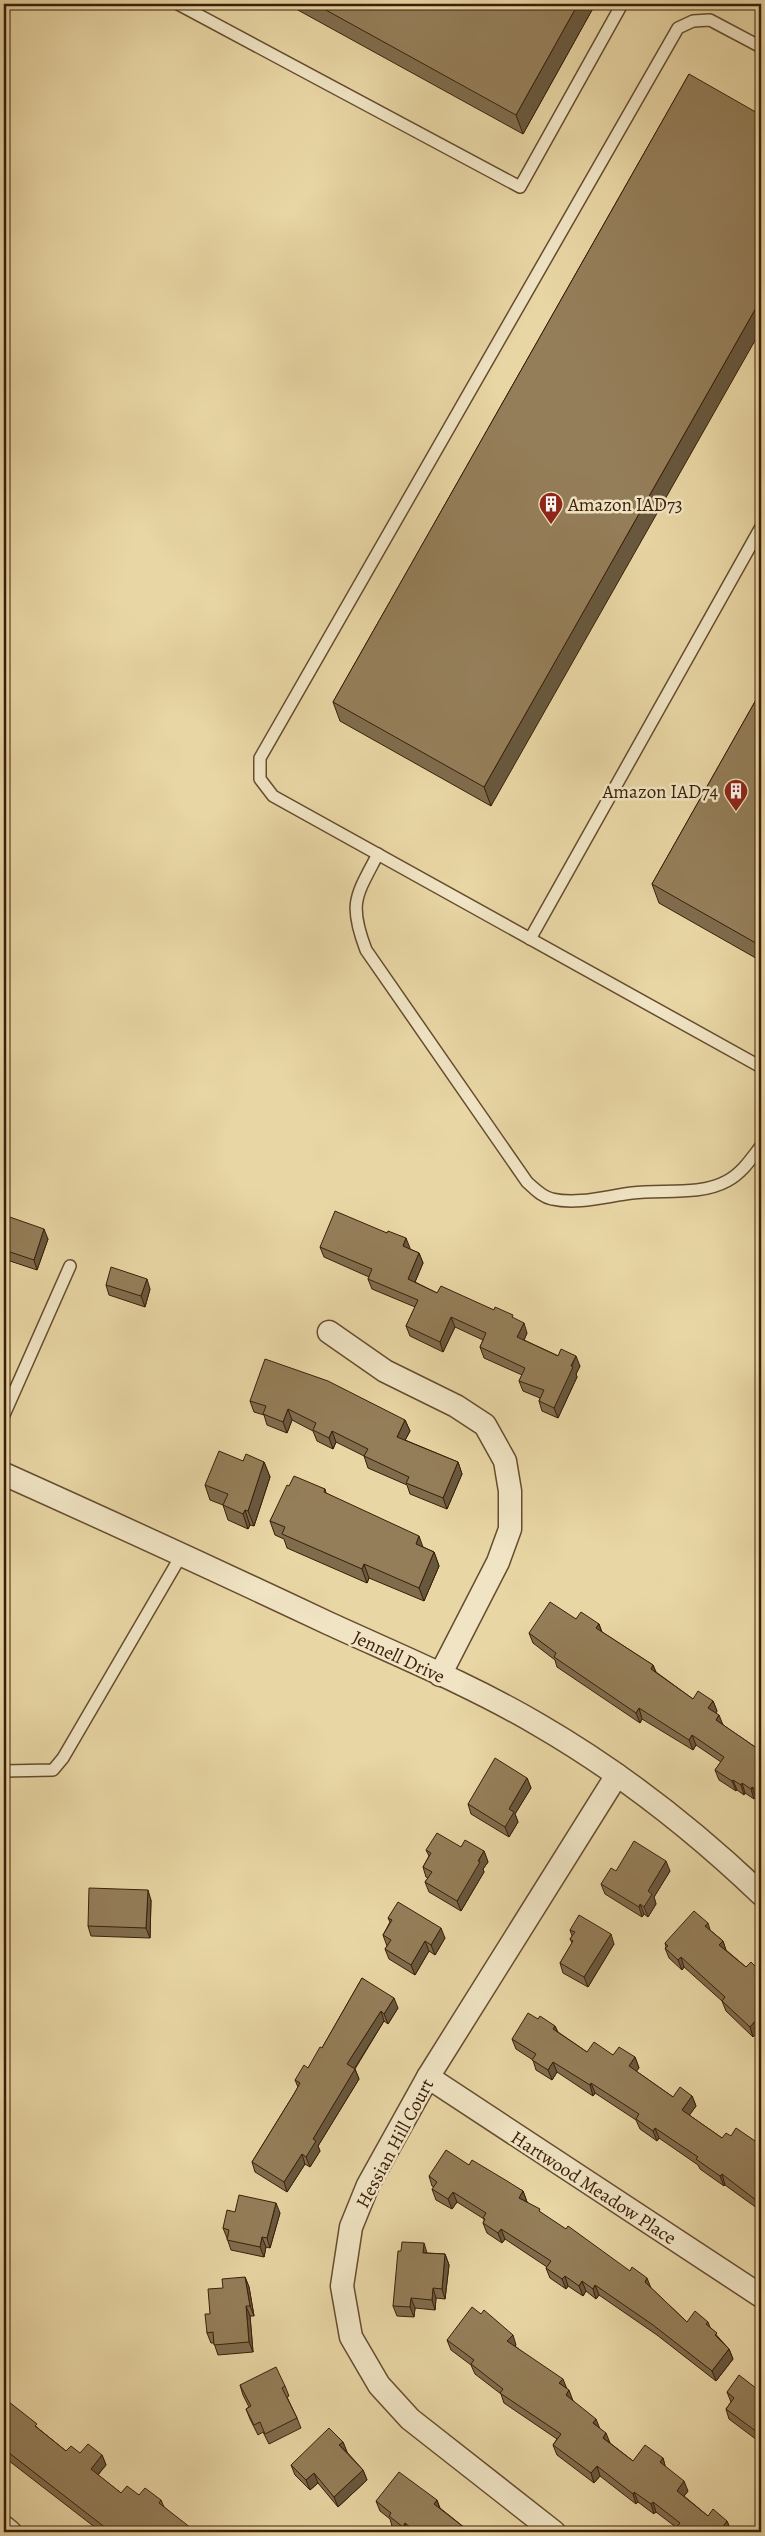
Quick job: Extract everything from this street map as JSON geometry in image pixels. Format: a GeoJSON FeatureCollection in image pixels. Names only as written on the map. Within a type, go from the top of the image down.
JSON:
{"type":"FeatureCollection","features":[{"type":"Feature","properties":{"kind":"street"},"geometry":{"type":"LineString","coordinates":[[329,1332],[385,1371],[456,1406],[485,1426],[506,1461],[510,1491],[510,1529],[498,1562],[440,1675]]}},
{"type":"Feature","properties":{"kind":"street","name":"Jennell Drive"},"geometry":{"type":"LineString","coordinates":[[4,1474],[182,1554],[440,1675],[538,1724],[617,1775],[668,1811],[721,1856],[761,1894]]}},
{"type":"Feature","properties":{"kind":"street","name":"Hessian Hill Court"},"geometry":{"type":"LineString","coordinates":[[554,2532],[410,2419],[379,2385],[351,2337],[342,2286],[351,2227],[368,2185],[428,2077],[617,1775]]}},
{"type":"Feature","properties":{"kind":"street","name":"Hartwood Meadow Place"},"geometry":{"type":"LineString","coordinates":[[428,2077],[761,2296]]}},
{"type":"Feature","properties":{"kind":"street"},"geometry":{"type":"LineString","coordinates":[[4,2528],[10,2532]]}},
{"type":"Feature","properties":{"kind":"lane"},"geometry":{"type":"LineString","coordinates":[[178,4],[520,187],[622,4]]}},
{"type":"Feature","properties":{"kind":"lane"},"geometry":{"type":"LineString","coordinates":[[761,47],[710,20],[693,21],[678,28],[260,758],[260,779],[273,796],[761,1067]]}},
{"type":"Feature","properties":{"kind":"lane"},"geometry":{"type":"LineString","coordinates":[[530,939],[761,527]]}},
{"type":"Feature","properties":{"kind":"lane"},"geometry":{"type":"LineString","coordinates":[[378,854],[361,886],[354,908],[357,928],[366,950],[527,1182],[545,1197],[555,1200],[601,1199],[632,1193],[699,1189],[725,1182],[739,1173],[761,1146]]}},
{"type":"Feature","properties":{"kind":"lane"},"geometry":{"type":"LineString","coordinates":[[4,1415],[70,1266]]}},
{"type":"Feature","properties":{"kind":"lane"},"geometry":{"type":"LineString","coordinates":[[4,1770],[53,1770],[63,1758],[182,1554]]}},
{"type":"Feature","properties":{"kind":"building"},"geometry":{"type":"Polygon","coordinates":[[[315,4],[578,4],[516,115],[315,4]]]}},
{"type":"Feature","properties":{"kind":"building","name":"Amazon IAD73"},"geometry":{"type":"Polygon","coordinates":[[[689,74],[761,115],[761,299],[484,787],[333,702],[689,74]]]}},
{"type":"Feature","properties":{"kind":"building","name":"Amazon IAD74"},"geometry":{"type":"Polygon","coordinates":[[[761,691],[761,946],[652,884],[761,691]]]}},
{"type":"Feature","properties":{"kind":"building"},"geometry":{"type":"Polygon","coordinates":[[[335,1211],[387,1233],[388,1231],[406,1238],[403,1246],[419,1253],[408,1279],[437,1293],[441,1286],[494,1310],[495,1307],[513,1315],[512,1317],[524,1323],[517,1337],[558,1356],[561,1349],[576,1356],[571,1366],[573,1367],[554,1408],[539,1401],[544,1390],[519,1381],[525,1368],[480,1347],[486,1333],[451,1317],[440,1342],[406,1326],[418,1300],[368,1279],[372,1269],[320,1247],[335,1211]]]}},
{"type":"Feature","properties":{"kind":"building"},"geometry":{"type":"Polygon","coordinates":[[[4,1215],[44,1229],[34,1260],[4,1250],[4,1215]]]}},
{"type":"Feature","properties":{"kind":"building"},"geometry":{"type":"Polygon","coordinates":[[[111,1267],[147,1279],[141,1296],[106,1285],[111,1267]]]}},
{"type":"Feature","properties":{"kind":"building"},"geometry":{"type":"Polygon","coordinates":[[[265,1359],[328,1381],[405,1420],[397,1437],[458,1462],[443,1498],[406,1483],[409,1477],[364,1456],[368,1449],[332,1431],[329,1438],[313,1430],[316,1423],[288,1409],[283,1422],[263,1414],[266,1406],[250,1401],[265,1359]]]}},
{"type":"Feature","properties":{"kind":"building"},"geometry":{"type":"Polygon","coordinates":[[[219,1451],[243,1461],[246,1454],[264,1462],[248,1511],[245,1510],[243,1514],[223,1505],[228,1494],[205,1485],[219,1451]]]}},
{"type":"Feature","properties":{"kind":"building"},"geometry":{"type":"Polygon","coordinates":[[[294,1476],[325,1489],[324,1492],[419,1536],[416,1544],[434,1552],[419,1588],[364,1564],[362,1569],[282,1534],[285,1527],[270,1521],[287,1485],[289,1486],[294,1476]]]}},
{"type":"Feature","properties":{"kind":"building"},"geometry":{"type":"Polygon","coordinates":[[[550,1602],[576,1619],[581,1612],[599,1624],[596,1628],[653,1665],[651,1669],[693,1699],[698,1691],[713,1701],[708,1708],[719,1715],[716,1720],[761,1751],[761,1793],[752,1787],[751,1789],[742,1783],[741,1785],[732,1781],[715,1770],[724,1757],[692,1735],[689,1740],[639,1708],[636,1713],[554,1657],[556,1653],[529,1633],[550,1602]]]}},
{"type":"Feature","properties":{"kind":"building"},"geometry":{"type":"Polygon","coordinates":[[[495,1758],[527,1778],[509,1809],[514,1812],[505,1827],[468,1804],[495,1758]]]}},
{"type":"Feature","properties":{"kind":"building"},"geometry":{"type":"Polygon","coordinates":[[[437,1833],[461,1847],[465,1840],[484,1851],[478,1861],[480,1862],[457,1901],[425,1882],[432,1872],[423,1867],[431,1853],[426,1850],[437,1833]]]}},
{"type":"Feature","properties":{"kind":"building"},"geometry":{"type":"Polygon","coordinates":[[[634,1841],[666,1861],[648,1891],[652,1894],[644,1907],[640,1904],[639,1907],[601,1884],[611,1868],[616,1871],[634,1841]]]}},
{"type":"Feature","properties":{"kind":"building"},"geometry":{"type":"Polygon","coordinates":[[[89,1888],[148,1890],[146,1928],[88,1926],[89,1888]]]}},
{"type":"Feature","properties":{"kind":"building"},"geometry":{"type":"Polygon","coordinates":[[[398,1902],[441,1928],[431,1945],[425,1941],[411,1965],[385,1949],[391,1940],[383,1935],[392,1920],[388,1918],[398,1902]]]}},
{"type":"Feature","properties":{"kind":"building"},"geometry":{"type":"Polygon","coordinates":[[[694,1911],[708,1923],[705,1926],[723,1941],[719,1945],[746,1967],[751,1962],[761,1972],[761,2024],[757,2019],[750,2027],[722,2001],[725,1997],[681,1957],[678,1960],[665,1948],[668,1946],[665,1943],[694,1911]]]}},
{"type":"Feature","properties":{"kind":"building"},"geometry":{"type":"Polygon","coordinates":[[[579,1915],[611,1934],[584,1977],[560,1963],[573,1941],[570,1939],[575,1932],[570,1930],[579,1915]]]}},
{"type":"Feature","properties":{"kind":"building"},"geometry":{"type":"Polygon","coordinates":[[[362,1978],[394,1998],[384,2014],[381,2011],[347,2064],[355,2069],[313,2139],[316,2141],[306,2157],[302,2154],[284,2182],[252,2162],[300,2083],[295,2080],[304,2065],[308,2068],[320,2047],[322,2048],[362,1978]]]}},
{"type":"Feature","properties":{"kind":"building"},"geometry":{"type":"Polygon","coordinates":[[[528,2013],[538,2019],[540,2016],[555,2026],[553,2029],[587,2052],[594,2042],[613,2055],[619,2047],[635,2057],[629,2066],[673,2097],[680,2087],[692,2096],[682,2110],[722,2138],[726,2133],[731,2136],[736,2128],[761,2145],[761,2204],[722,2174],[720,2176],[696,2159],[698,2157],[655,2128],[653,2131],[636,2119],[639,2114],[591,2083],[590,2085],[553,2062],[548,2070],[532,2060],[536,2054],[512,2039],[528,2013]]]}},
{"type":"Feature","properties":{"kind":"building"},"geometry":{"type":"Polygon","coordinates":[[[446,2150],[469,2165],[472,2160],[523,2191],[519,2198],[540,2209],[539,2211],[566,2229],[568,2226],[630,2271],[632,2267],[647,2278],[645,2282],[687,2322],[695,2311],[708,2322],[706,2324],[717,2333],[715,2335],[729,2349],[712,2371],[653,2325],[595,2285],[593,2289],[582,2281],[579,2286],[565,2276],[562,2279],[546,2268],[551,2261],[501,2229],[498,2233],[483,2223],[486,2213],[453,2192],[448,2199],[432,2189],[437,2182],[429,2176],[446,2150]]]}},
{"type":"Feature","properties":{"kind":"building"},"geometry":{"type":"Polygon","coordinates":[[[239,2195],[276,2203],[267,2238],[262,2237],[260,2247],[227,2240],[229,2230],[223,2228],[227,2210],[235,2212],[239,2195]]]}},
{"type":"Feature","properties":{"kind":"building"},"geometry":{"type":"Polygon","coordinates":[[[402,2242],[424,2243],[423,2253],[445,2254],[442,2289],[433,2288],[432,2300],[411,2298],[410,2307],[393,2306],[398,2251],[401,2251],[402,2242]]]}},
{"type":"Feature","properties":{"kind":"building"},"geometry":{"type":"Polygon","coordinates":[[[245,2277],[250,2306],[246,2306],[249,2342],[214,2345],[213,2332],[207,2333],[205,2314],[210,2314],[208,2289],[223,2288],[222,2279],[245,2277]]]}},
{"type":"Feature","properties":{"kind":"building"},"geometry":{"type":"Polygon","coordinates":[[[472,2307],[481,2314],[484,2310],[513,2335],[507,2341],[563,2379],[559,2383],[569,2390],[566,2395],[596,2419],[593,2423],[606,2433],[603,2438],[633,2461],[645,2445],[663,2458],[660,2462],[684,2481],[677,2491],[708,2516],[713,2509],[727,2521],[722,2528],[728,2532],[673,2532],[680,2523],[653,2502],[651,2504],[634,2492],[633,2494],[597,2466],[591,2473],[553,2445],[561,2434],[500,2393],[503,2389],[471,2364],[474,2360],[447,2340],[472,2307]]]}},
{"type":"Feature","properties":{"kind":"building"},"geometry":{"type":"Polygon","coordinates":[[[276,2367],[285,2386],[282,2388],[297,2418],[265,2434],[260,2422],[254,2425],[246,2409],[251,2406],[240,2385],[276,2367]]]}},
{"type":"Feature","properties":{"kind":"building"},"geometry":{"type":"Polygon","coordinates":[[[739,2375],[761,2392],[761,2435],[726,2409],[734,2398],[727,2392],[739,2375]]]}},
{"type":"Feature","properties":{"kind":"building"},"geometry":{"type":"Polygon","coordinates":[[[4,2398],[37,2424],[35,2426],[66,2451],[71,2446],[80,2453],[88,2444],[102,2455],[91,2469],[121,2493],[127,2486],[139,2495],[145,2488],[161,2500],[159,2503],[191,2528],[188,2532],[111,2532],[4,2449],[4,2398]]]}},
{"type":"Feature","properties":{"kind":"building"},"geometry":{"type":"Polygon","coordinates":[[[329,2428],[343,2442],[339,2445],[363,2470],[334,2497],[314,2473],[306,2480],[291,2465],[329,2428]]]}},
{"type":"Feature","properties":{"kind":"building"},"geometry":{"type":"Polygon","coordinates":[[[399,2472],[437,2500],[434,2504],[470,2532],[416,2532],[405,2523],[403,2527],[389,2516],[391,2513],[376,2501],[399,2472]]]}},
{"type":"Feature","properties":{"kind":"place","name":"Amazon IAD73"},"geometry":{"type":"Point","coordinates":[551,525]}},
{"type":"Feature","properties":{"kind":"place","name":"Amazon IAD74"},"geometry":{"type":"Point","coordinates":[736,812]}}]}
